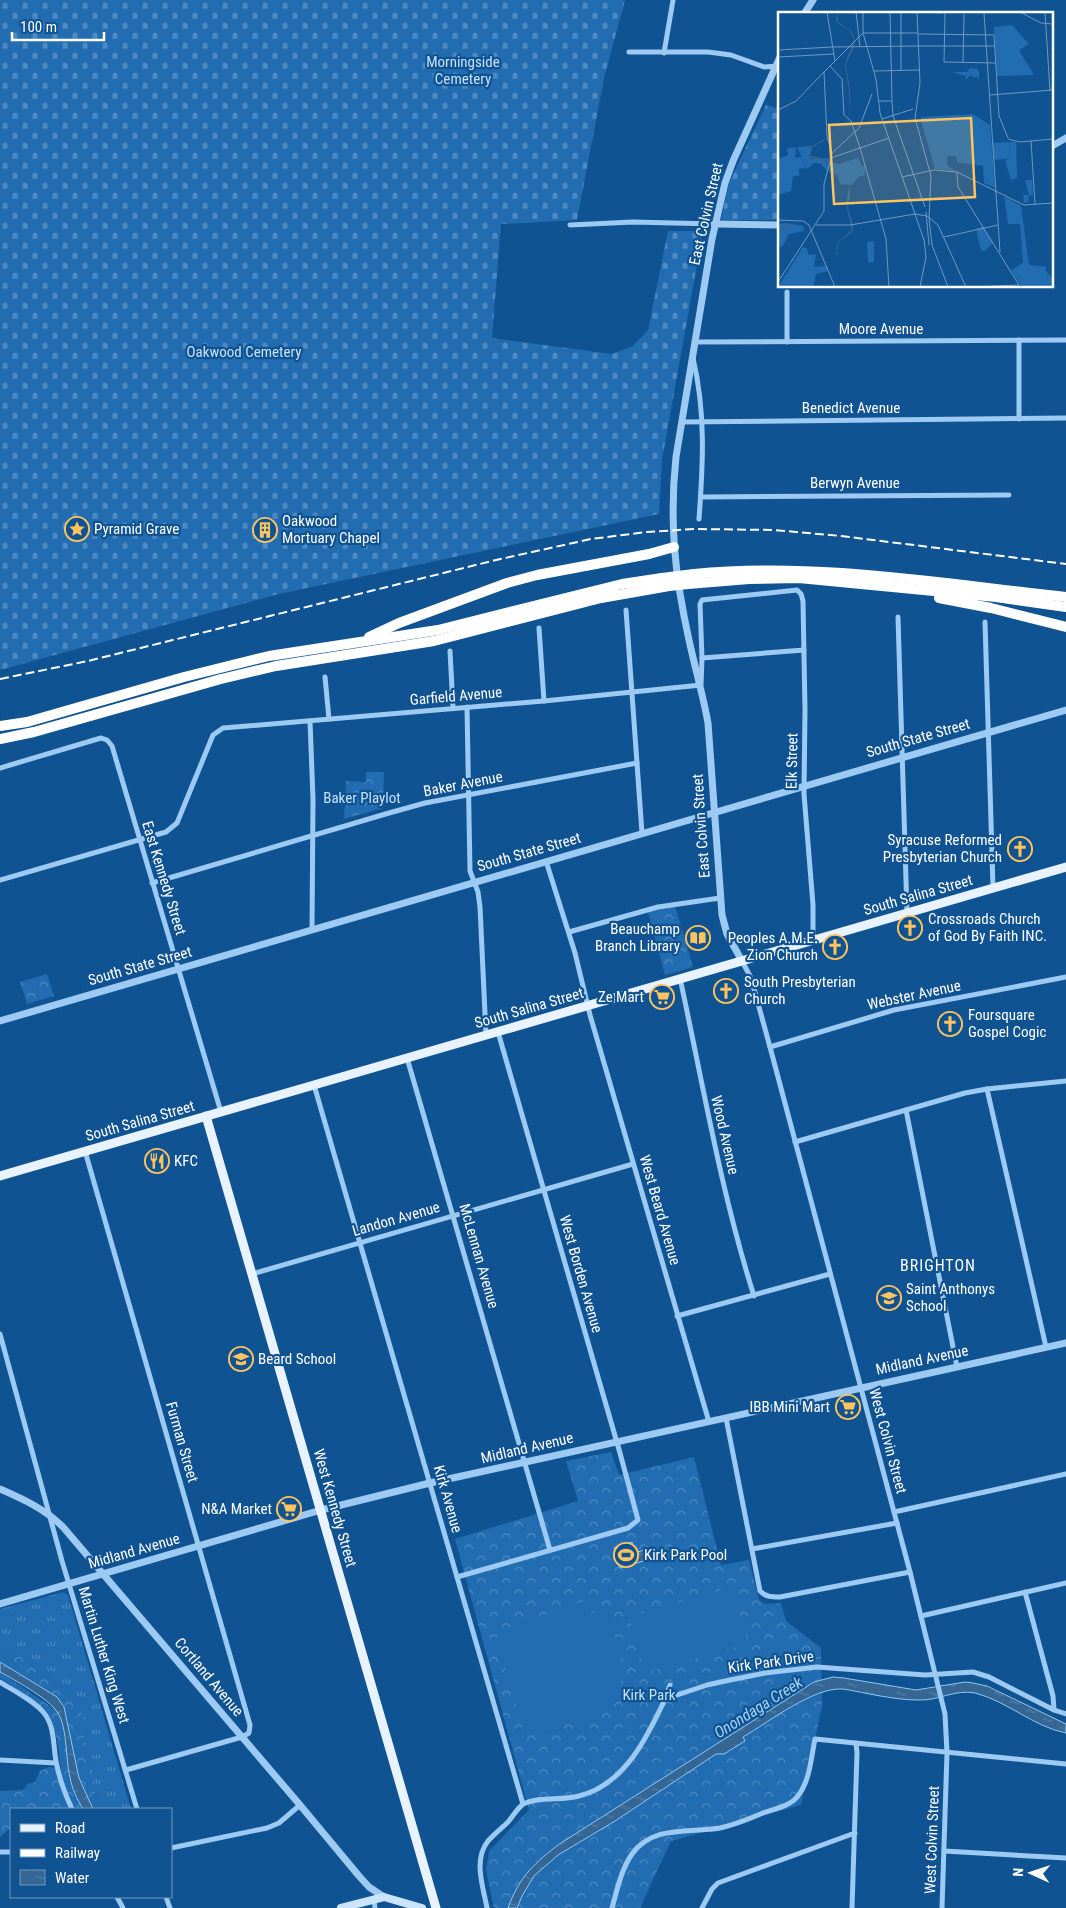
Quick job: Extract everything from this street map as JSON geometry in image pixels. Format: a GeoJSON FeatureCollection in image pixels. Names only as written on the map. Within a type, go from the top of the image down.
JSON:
{"type":"FeatureCollection","features":[{"type":"Feature","properties":{"kind":"highway"},"geometry":{"type":"LineString","coordinates":[[358,642],[399,623],[508,583],[537,575],[649,554],[674,547]]}},
{"type":"Feature","properties":{"kind":"highway"},"geometry":{"type":"LineString","coordinates":[[0,726],[26,722],[184,677],[269,656],[438,630],[622,584],[694,574],[773,570],[823,572],[1066,597]]}},
{"type":"Feature","properties":{"kind":"highway"},"geometry":{"type":"LineString","coordinates":[[0,739],[34,732],[248,672],[339,655],[434,641],[601,598],[669,586],[748,579],[799,578],[1066,607]]}},
{"type":"Feature","properties":{"kind":"highway"},"geometry":{"type":"LineString","coordinates":[[886,588],[991,608],[1066,627]]}},
{"type":"Feature","properties":{"kind":"main road","name":"South Salina Street"},"geometry":{"type":"LineString","coordinates":[[0,1176],[1066,867]]}},
{"type":"Feature","properties":{"kind":"main road","name":"West Kennedy Street"},"geometry":{"type":"LineString","coordinates":[[206,1116],[436,1908]]}},
{"type":"Feature","properties":{"kind":"main road"},"geometry":{"type":"LineString","coordinates":[[342,1908],[374,1904],[384,1897],[422,1908]]}},
{"type":"Feature","properties":{"kind":"street"},"geometry":{"type":"LineString","coordinates":[[664,53],[673,0]]}},
{"type":"Feature","properties":{"kind":"street"},"geometry":{"type":"LineString","coordinates":[[805,12],[813,0]]}},
{"type":"Feature","properties":{"kind":"street"},"geometry":{"type":"LineString","coordinates":[[629,52],[708,52],[730,55],[764,67],[778,66]]}},
{"type":"Feature","properties":{"kind":"street","name":"East Colvin Street"},"geometry":{"type":"LineString","coordinates":[[742,960],[724,925],[720,898],[708,723],[689,641],[675,563],[672,494],[715,224],[725,183],[733,161],[778,66]]}},
{"type":"Feature","properties":{"kind":"street"},"geometry":{"type":"LineString","coordinates":[[1054,145],[1066,138]]}},
{"type":"Feature","properties":{"kind":"street"},"geometry":{"type":"LineString","coordinates":[[570,224],[634,222],[778,225]]}},
{"type":"Feature","properties":{"kind":"street"},"geometry":{"type":"LineString","coordinates":[[787,292],[787,342]]}},
{"type":"Feature","properties":{"kind":"street"},"geometry":{"type":"LineString","coordinates":[[1019,340],[1019,419]]}},
{"type":"Feature","properties":{"kind":"street","name":"Moore Avenue"},"geometry":{"type":"LineString","coordinates":[[695,342],[1066,340]]}},
{"type":"Feature","properties":{"kind":"street","name":"East Colvin Street"},"geometry":{"type":"LineString","coordinates":[[693,356],[699,385],[703,422],[699,519]]}},
{"type":"Feature","properties":{"kind":"street","name":"Benedict Avenue"},"geometry":{"type":"LineString","coordinates":[[682,422],[1066,418]]}},
{"type":"Feature","properties":{"kind":"street","name":"Berwyn Avenue"},"geometry":{"type":"LineString","coordinates":[[701,497],[1009,495]]}},
{"type":"Feature","properties":{"kind":"street","name":"East Colvin Street"},"geometry":{"type":"LineString","coordinates":[[700,685],[702,658],[700,604],[702,600],[792,590]]}},
{"type":"Feature","properties":{"kind":"street","name":"Elk Street"},"geometry":{"type":"LineString","coordinates":[[792,590],[799,592],[803,600],[804,786],[812,905],[812,940]]}},
{"type":"Feature","properties":{"kind":"street"},"geometry":{"type":"LineString","coordinates":[[626,610],[642,833]]}},
{"type":"Feature","properties":{"kind":"street"},"geometry":{"type":"LineString","coordinates":[[898,616],[907,913]]}},
{"type":"Feature","properties":{"kind":"street"},"geometry":{"type":"LineString","coordinates":[[985,622],[993,888]]}},
{"type":"Feature","properties":{"kind":"street"},"geometry":{"type":"LineString","coordinates":[[539,628],[544,701]]}},
{"type":"Feature","properties":{"kind":"street"},"geometry":{"type":"LineString","coordinates":[[689,641],[702,640]]}},
{"type":"Feature","properties":{"kind":"street"},"geometry":{"type":"LineString","coordinates":[[702,658],[804,650]]}},
{"type":"Feature","properties":{"kind":"street"},"geometry":{"type":"LineString","coordinates":[[450,651],[453,708]]}},
{"type":"Feature","properties":{"kind":"street"},"geometry":{"type":"LineString","coordinates":[[325,677],[329,719]]}},
{"type":"Feature","properties":{"kind":"street","name":"Garfield Avenue"},"geometry":{"type":"LineString","coordinates":[[139,839],[166,832],[176,822],[215,732],[223,728],[544,701],[700,685]]}},
{"type":"Feature","properties":{"kind":"street"},"geometry":{"type":"LineString","coordinates":[[467,707],[470,871],[478,892],[480,907],[486,1035]]}},
{"type":"Feature","properties":{"kind":"street","name":"South State Street"},"geometry":{"type":"LineString","coordinates":[[0,1021],[714,811],[1066,710]]}},
{"type":"Feature","properties":{"kind":"street"},"geometry":{"type":"LineString","coordinates":[[310,721],[312,929]]}},
{"type":"Feature","properties":{"kind":"street","name":"East Kennedy Street"},"geometry":{"type":"LineString","coordinates":[[0,768],[101,738],[106,739],[112,746],[220,1112]]}},
{"type":"Feature","properties":{"kind":"street","name":"Baker Avenue"},"geometry":{"type":"LineString","coordinates":[[152,883],[389,813],[469,795],[638,763]]}},
{"type":"Feature","properties":{"kind":"street"},"geometry":{"type":"LineString","coordinates":[[0,880],[139,839]]}},
{"type":"Feature","properties":{"kind":"street","name":"West Beard Avenue"},"geometry":{"type":"LineString","coordinates":[[546,861],[569,932],[588,1005],[709,1422]]}},
{"type":"Feature","properties":{"kind":"street"},"geometry":{"type":"LineString","coordinates":[[569,932],[658,907],[720,898]]}},
{"type":"Feature","properties":{"kind":"street","name":"West Colvin Street"},"geometry":{"type":"LineString","coordinates":[[742,960],[751,978],[770,1047],[910,1572],[945,1714],[947,1753],[942,1908]]}},
{"type":"Feature","properties":{"kind":"street","name":"Wood Avenue"},"geometry":{"type":"LineString","coordinates":[[680,978],[715,1148],[742,1259],[754,1296]]}},
{"type":"Feature","properties":{"kind":"street","name":"Webster Avenue"},"geometry":{"type":"LineString","coordinates":[[770,1047],[894,1010],[1066,978]]}},
{"type":"Feature","properties":{"kind":"street","name":"West Borden Avenue"},"geometry":{"type":"LineString","coordinates":[[498,1032],[638,1516],[636,1523],[628,1528],[550,1550]]}},
{"type":"Feature","properties":{"kind":"street","name":"McLennan Avenue"},"geometry":{"type":"LineString","coordinates":[[407,1058],[550,1550]]}},
{"type":"Feature","properties":{"kind":"street"},"geometry":{"type":"LineString","coordinates":[[795,1142],[966,1093],[1066,1081]]}},
{"type":"Feature","properties":{"kind":"street","name":"Kirk Avenue"},"geometry":{"type":"LineString","coordinates":[[314,1084],[523,1804]]}},
{"type":"Feature","properties":{"kind":"street"},"geometry":{"type":"LineString","coordinates":[[987,1089],[1046,1347]]}},
{"type":"Feature","properties":{"kind":"street"},"geometry":{"type":"LineString","coordinates":[[906,1110],[957,1367]]}},
{"type":"Feature","properties":{"kind":"street","name":"Furman Street"},"geometry":{"type":"LineString","coordinates":[[84,1151],[248,1718],[249,1733],[242,1737]]}},
{"type":"Feature","properties":{"kind":"street","name":"Landon Avenue"},"geometry":{"type":"LineString","coordinates":[[252,1274],[634,1164]]}},
{"type":"Feature","properties":{"kind":"street"},"geometry":{"type":"LineString","coordinates":[[677,1316],[830,1274]]}},
{"type":"Feature","properties":{"kind":"street","name":"Martin Luther King West"},"geometry":{"type":"LineString","coordinates":[[0,1334],[69,1584],[137,1808]]}},
{"type":"Feature","properties":{"kind":"street","name":"Midland Avenue"},"geometry":{"type":"LineString","coordinates":[[0,1604],[321,1510],[430,1483],[1066,1343]]}},
{"type":"Feature","properties":{"kind":"street"},"geometry":{"type":"LineString","coordinates":[[726,1418],[760,1590],[764,1595],[780,1597],[910,1572]]}},
{"type":"Feature","properties":{"kind":"street"},"geometry":{"type":"LineString","coordinates":[[894,1512],[1066,1474]]}},
{"type":"Feature","properties":{"kind":"street","name":"Cortland Avenue"},"geometry":{"type":"LineString","coordinates":[[0,1489],[50,1514],[104,1574],[369,1887],[384,1897]]}},
{"type":"Feature","properties":{"kind":"street"},"geometry":{"type":"LineString","coordinates":[[752,1549],[897,1523]]}},
{"type":"Feature","properties":{"kind":"street"},"geometry":{"type":"LineString","coordinates":[[457,1577],[550,1550]]}},
{"type":"Feature","properties":{"kind":"street"},"geometry":{"type":"LineString","coordinates":[[921,1616],[1066,1584]]}},
{"type":"Feature","properties":{"kind":"street"},"geometry":{"type":"LineString","coordinates":[[1025,1592],[1053,1696],[1054,1710]]}},
{"type":"Feature","properties":{"kind":"street","name":"Kirk Park Drive"},"geometry":{"type":"LineString","coordinates":[[665,1699],[706,1685],[766,1673],[817,1667],[858,1669],[896,1674],[935,1675],[961,1672],[979,1673],[1066,1714]]}},
{"type":"Feature","properties":{"kind":"street"},"geometry":{"type":"LineString","coordinates":[[0,1682],[38,1708],[47,1718],[52,1731],[56,1763],[64,1793],[72,1808]]}},
{"type":"Feature","properties":{"kind":"street"},"geometry":{"type":"LineString","coordinates":[[487,1908],[480,1873],[480,1860],[488,1840],[523,1804],[530,1801],[578,1797],[607,1784],[633,1758],[665,1699],[670,1685]]}},
{"type":"Feature","properties":{"kind":"street"},"geometry":{"type":"LineString","coordinates":[[126,1770],[242,1737]]}},
{"type":"Feature","properties":{"kind":"street"},"geometry":{"type":"LineString","coordinates":[[612,1908],[623,1872],[631,1855],[652,1837],[664,1832],[696,1831],[722,1827],[773,1810],[796,1799],[807,1778],[815,1739],[1066,1764]]}},
{"type":"Feature","properties":{"kind":"street"},"geometry":{"type":"LineString","coordinates":[[852,1908],[856,1743]]}},
{"type":"Feature","properties":{"kind":"street"},"geometry":{"type":"LineString","coordinates":[[0,1760],[56,1763]]}},
{"type":"Feature","properties":{"kind":"street"},"geometry":{"type":"LineString","coordinates":[[172,1848],[267,1828],[279,1823],[300,1805]]}},
{"type":"Feature","properties":{"kind":"street"},"geometry":{"type":"LineString","coordinates":[[702,1908],[712,1889],[718,1883],[855,1833]]}},
{"type":"Feature","properties":{"kind":"street"},"geometry":{"type":"LineString","coordinates":[[944,1851],[1066,1858]]}},
{"type":"Feature","properties":{"kind":"street"},"geometry":{"type":"LineString","coordinates":[[369,1887],[374,1904]]}},
{"type":"Feature","properties":{"kind":"green space","name":"Oakwood Cemetery"},"geometry":{"type":"Polygon","coordinates":[[[0,0],[625,0],[604,78],[577,220],[501,224],[492,338],[612,354],[633,346],[648,330],[668,231],[703,231],[662,460],[659,514],[279,594],[0,670],[0,0]]]}},
{"type":"Feature","properties":{"kind":"green space"},"geometry":{"type":"Polygon","coordinates":[[[766,105],[778,108],[778,220],[721,220],[729,183],[766,105]]]}},
{"type":"Feature","properties":{"kind":"green space","name":"Baker Playlot"},"geometry":{"type":"Polygon","coordinates":[[[366,772],[384,772],[383,808],[344,819],[346,781],[366,782],[366,772]]]}},
{"type":"Feature","properties":{"kind":"green space"},"geometry":{"type":"Polygon","coordinates":[[[675,906],[693,967],[665,975],[648,912],[675,906]]]}},
{"type":"Feature","properties":{"kind":"green space"},"geometry":{"type":"Polygon","coordinates":[[[47,974],[54,996],[27,1004],[20,982],[47,974]]]}},
{"type":"Feature","properties":{"kind":"green space","name":"Kirk Park"},"geometry":{"type":"Polygon","coordinates":[[[611,1452],[619,1475],[694,1457],[721,1565],[749,1560],[759,1600],[765,1604],[781,1603],[786,1621],[821,1648],[822,1706],[801,1805],[671,1841],[640,1908],[494,1908],[486,1870],[489,1851],[529,1810],[455,1539],[578,1501],[566,1461],[611,1452]]]}},
{"type":"Feature","properties":{"kind":"green space"},"geometry":{"type":"Polygon","coordinates":[[[732,1587],[748,1643],[645,1673],[629,1617],[732,1587]]]}},
{"type":"Feature","properties":{"kind":"green space"},"geometry":{"type":"Polygon","coordinates":[[[63,1592],[68,1595],[131,1808],[102,1808],[93,1785],[93,1771],[82,1743],[70,1692],[38,1671],[23,1658],[0,1650],[0,1609],[63,1592]]]}},
{"type":"Feature","properties":{"kind":"green space"},"geometry":{"type":"Polygon","coordinates":[[[585,1601],[589,1614],[607,1609],[622,1664],[620,1686],[612,1699],[601,1709],[587,1717],[555,1727],[524,1733],[497,1639],[498,1631],[585,1601]]]}},
{"type":"Feature","properties":{"kind":"green space"},"geometry":{"type":"Polygon","coordinates":[[[800,1641],[802,1657],[777,1661],[774,1645],[800,1641]]]}},
{"type":"Feature","properties":{"kind":"green space"},"geometry":{"type":"Polygon","coordinates":[[[0,1650],[23,1658],[38,1671],[70,1692],[87,1725],[82,1743],[93,1771],[93,1785],[97,1798],[102,1808],[93,1808],[79,1778],[64,1708],[57,1697],[0,1662],[0,1650]]]}},
{"type":"Feature","properties":{"kind":"green space"},"geometry":{"type":"Polygon","coordinates":[[[0,1672],[56,1710],[62,1720],[74,1793],[82,1808],[10,1808],[10,1829],[0,1837],[0,1791],[23,1790],[28,1784],[35,1782],[40,1771],[49,1767],[61,1769],[56,1734],[52,1722],[46,1713],[29,1697],[0,1678],[0,1672]]]}},
{"type":"Feature","properties":{"kind":"water","name":"Kirk Park Pool"},"geometry":{"type":"Polygon","coordinates":[[[632,1542],[636,1556],[639,1555],[638,1552],[647,1549],[650,1559],[620,1568],[614,1548],[632,1542]]]}},
{"type":"Feature","properties":{"kind":"water"},"geometry":{"type":"Polygon","coordinates":[[[0,1662],[57,1697],[64,1707],[79,1778],[93,1808],[82,1808],[73,1790],[68,1769],[62,1723],[55,1709],[44,1699],[0,1672],[0,1662]]]}},
{"type":"Feature","properties":{"kind":"water"},"geometry":{"type":"Polygon","coordinates":[[[833,1677],[916,1690],[965,1682],[987,1686],[1066,1724],[1066,1733],[1054,1730],[998,1702],[975,1693],[960,1693],[925,1700],[890,1698],[843,1689],[818,1694],[805,1699],[778,1715],[743,1737],[745,1741],[724,1754],[716,1754],[615,1821],[558,1855],[534,1876],[517,1908],[508,1908],[517,1887],[529,1871],[561,1843],[814,1682],[833,1677]]]}},
{"type":"Feature","properties":{"kind":"railway"},"geometry":{"type":"LineString","coordinates":[[0,679],[88,661],[496,560],[591,539],[647,532],[695,529],[774,530],[841,536],[1066,564]]}},
{"type":"Feature","properties":{"kind":"place","name":"Pyramid Grave"},"geometry":{"type":"Point","coordinates":[77,529]}},
{"type":"Feature","properties":{"kind":"place","name":"Oakwood Mortuary Chapel"},"geometry":{"type":"Point","coordinates":[265,530]}},
{"type":"Feature","properties":{"kind":"place","name":"Syracuse Reformed Presbyterian Church"},"geometry":{"type":"Point","coordinates":[1020,849]}},
{"type":"Feature","properties":{"kind":"place","name":"Crossroads Church of God By Faith INC."},"geometry":{"type":"Point","coordinates":[910,928]}},
{"type":"Feature","properties":{"kind":"place","name":"Beauchamp Branch Library"},"geometry":{"type":"Point","coordinates":[698,938]}},
{"type":"Feature","properties":{"kind":"place","name":"Peoples A.M.E. Zion Church"},"geometry":{"type":"Point","coordinates":[835,947]}},
{"type":"Feature","properties":{"kind":"place","name":"South Presbyterian Church"},"geometry":{"type":"Point","coordinates":[726,991]}},
{"type":"Feature","properties":{"kind":"place","name":"Ze Mart"},"geometry":{"type":"Point","coordinates":[662,997]}},
{"type":"Feature","properties":{"kind":"place","name":"Foursquare Gospel Cogic"},"geometry":{"type":"Point","coordinates":[950,1024]}},
{"type":"Feature","properties":{"kind":"place","name":"KFC"},"geometry":{"type":"Point","coordinates":[157,1161]}},
{"type":"Feature","properties":{"kind":"place","name":"Saint Anthonys School"},"geometry":{"type":"Point","coordinates":[889,1298]}},
{"type":"Feature","properties":{"kind":"place","name":"Beard School"},"geometry":{"type":"Point","coordinates":[241,1359]}},
{"type":"Feature","properties":{"kind":"place","name":"IBB Mini Mart"},"geometry":{"type":"Point","coordinates":[848,1407]}},
{"type":"Feature","properties":{"kind":"place","name":"N&A Market"},"geometry":{"type":"Point","coordinates":[289,1509]}},
{"type":"Feature","properties":{"kind":"place","name":"Kirk Park Pool"},"geometry":{"type":"Point","coordinates":[626,1555]}},
{"type":"Feature","properties":{"kind":"district","name":"BRIGHTON"},"geometry":{"type":"Point","coordinates":[938,1265]}},
{"type":"Feature","properties":{"kind":"park label","name":"Morningside Cemetery"},"geometry":{"type":"Point","coordinates":[463,70]}},
{"type":"Feature","properties":{"kind":"water label","name":"Onondaga Creek"},"geometry":{"type":"Point","coordinates":[758,1707]}}]}
